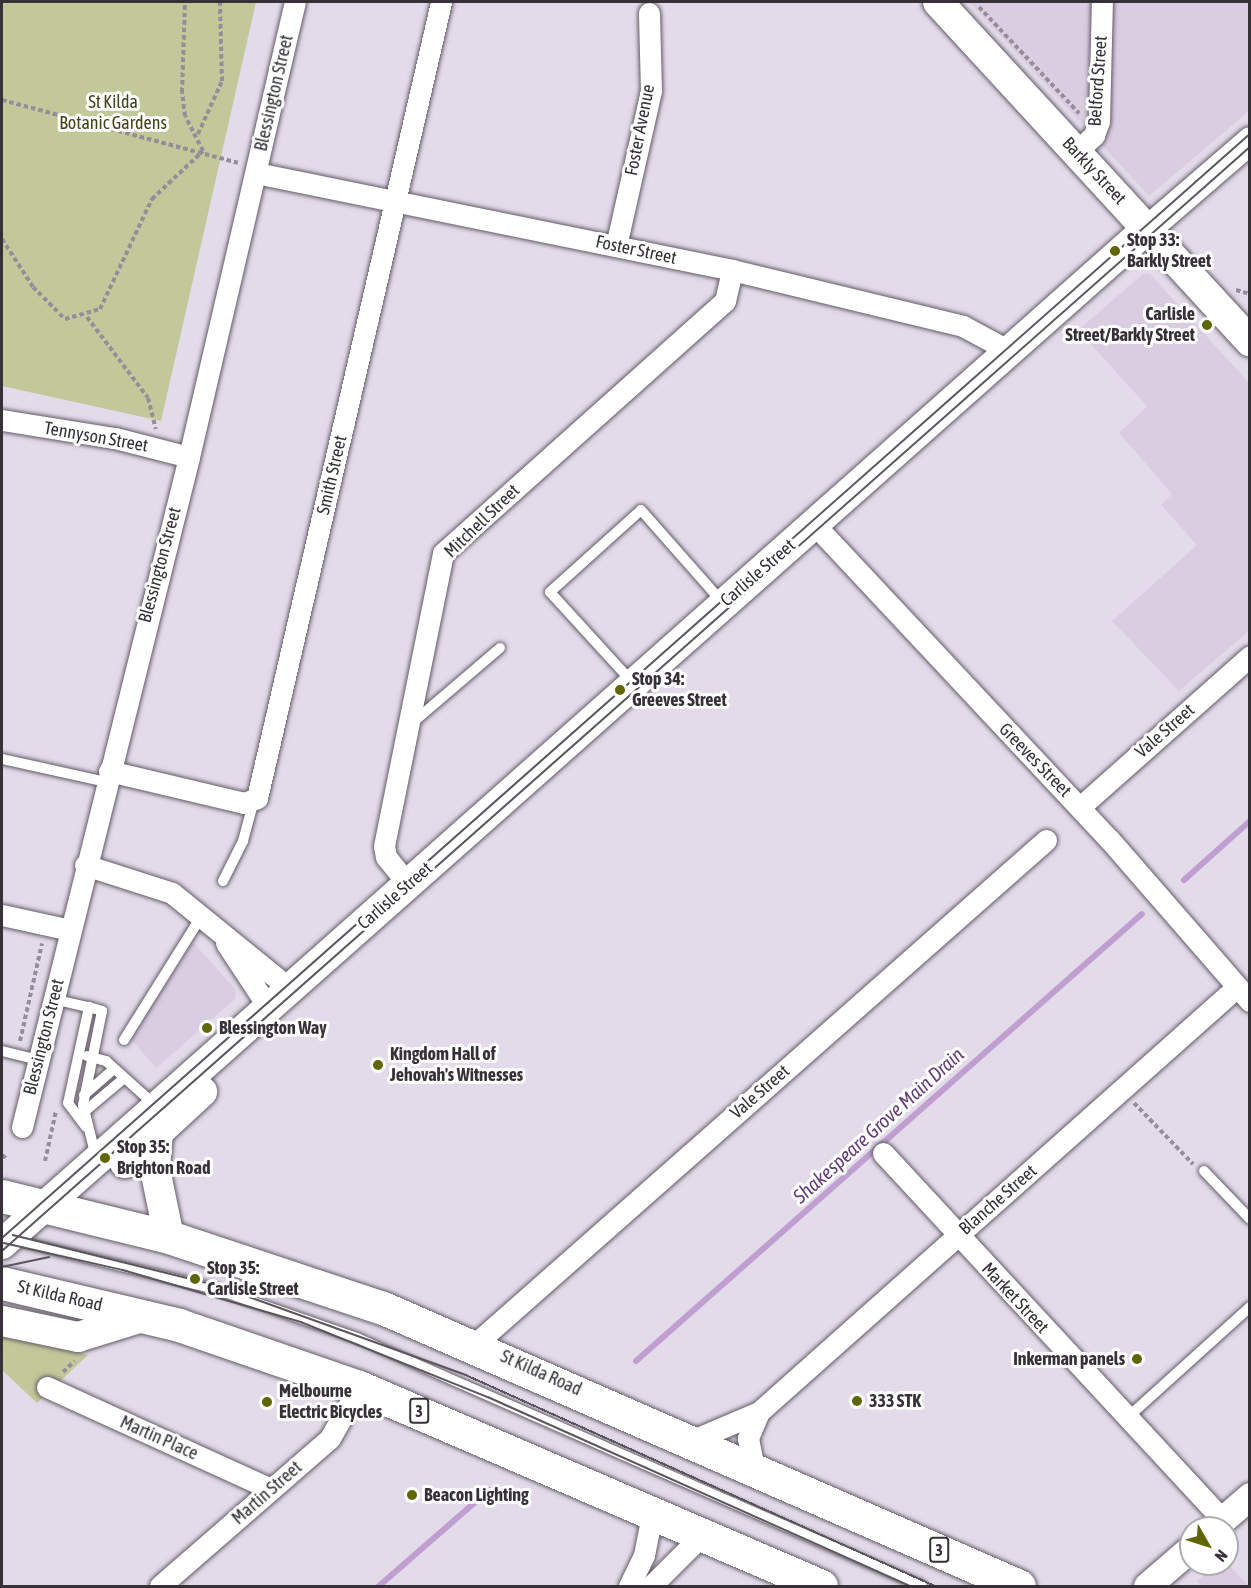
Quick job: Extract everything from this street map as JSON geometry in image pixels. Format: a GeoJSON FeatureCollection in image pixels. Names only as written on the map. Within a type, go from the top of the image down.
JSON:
{"type":"FeatureCollection","features":[{"type":"Feature","properties":{"kind":"highway","name":"3"},"geometry":{"type":"LineString","coordinates":[[2,1196],[55,1208]]}},
{"type":"Feature","properties":{"kind":"highway","name":"St Kilda Road"},"geometry":{"type":"LineString","coordinates":[[55,1208],[169,1237],[383,1308],[474,1345],[1019,1587]]}},
{"type":"Feature","properties":{"kind":"highway","name":"St Kilda Road"},"geometry":{"type":"LineString","coordinates":[[2,1283],[146,1316],[359,1387],[653,1510],[821,1587]]}},
{"type":"Feature","properties":{"kind":"main road","name":"Barkly Street"},"geometry":{"type":"LineString","coordinates":[[939,2],[1086,142],[1147,229],[1250,341]]}},
{"type":"Feature","properties":{"kind":"main road","name":"Carlisle Street"},"geometry":{"type":"LineString","coordinates":[[55,1208],[97,1160],[216,1076],[279,998],[1147,229]]}},
{"type":"Feature","properties":{"kind":"main road","name":"Carlisle Street"},"geometry":{"type":"LineString","coordinates":[[6,1243],[55,1208],[157,1119]]}},
{"type":"Feature","properties":{"kind":"main road"},"geometry":{"type":"LineString","coordinates":[[157,1119],[155,1169],[169,1237]]}},
{"type":"Feature","properties":{"kind":"main road"},"geometry":{"type":"LineString","coordinates":[[2,1321],[78,1337],[146,1316]]}},
{"type":"Feature","properties":{"kind":"street","name":"Blessington Street"},"geometry":{"type":"LineString","coordinates":[[22,1128],[85,865],[189,457],[295,2]]}},
{"type":"Feature","properties":{"kind":"street","name":"Smith Street"},"geometry":{"type":"LineString","coordinates":[[254,800],[441,2]]}},
{"type":"Feature","properties":{"kind":"street","name":"Belford Street"},"geometry":{"type":"LineString","coordinates":[[1086,142],[1102,2]]}},
{"type":"Feature","properties":{"kind":"street","name":"Foster Avenue"},"geometry":{"type":"LineString","coordinates":[[616,246],[651,91],[649,13]]}},
{"type":"Feature","properties":{"kind":"street","name":"Carlisle Street"},"geometry":{"type":"LineString","coordinates":[[1147,229],[1250,140]]}},
{"type":"Feature","properties":{"kind":"street","name":"Foster Street"},"geometry":{"type":"LineString","coordinates":[[256,173],[732,270],[963,326],[1009,351]]}},
{"type":"Feature","properties":{"kind":"street","name":"Mitchell Street"},"geometry":{"type":"LineString","coordinates":[[408,884],[383,852],[443,553],[725,301],[732,270]]}},
{"type":"Feature","properties":{"kind":"street","name":"Tennyson Street"},"geometry":{"type":"LineString","coordinates":[[2,420],[145,446],[189,457]]}},
{"type":"Feature","properties":{"kind":"street","name":"Greeves Street"},"geometry":{"type":"LineString","coordinates":[[814,524],[1080,807],[1243,994]]}},
{"type":"Feature","properties":{"kind":"street","name":"Vale Street"},"geometry":{"type":"LineString","coordinates":[[1080,807],[1250,656]]}},
{"type":"Feature","properties":{"kind":"street"},"geometry":{"type":"LineString","coordinates":[[108,777],[244,803],[254,800]]}},
{"type":"Feature","properties":{"kind":"street","name":"Vale Street"},"geometry":{"type":"LineString","coordinates":[[474,1345],[1046,840]]}},
{"type":"Feature","properties":{"kind":"street"},"geometry":{"type":"LineString","coordinates":[[85,865],[157,884],[202,914],[279,998]]}},
{"type":"Feature","properties":{"kind":"street"},"geometry":{"type":"LineString","coordinates":[[2,915],[70,930]]}},
{"type":"Feature","properties":{"kind":"street","name":"Blanche Street"},"geometry":{"type":"LineString","coordinates":[[691,1441],[759,1413],[1124,1091],[1243,994]]}},
{"type":"Feature","properties":{"kind":"street","name":"Market Street"},"geometry":{"type":"LineString","coordinates":[[883,1153],[1127,1418],[1211,1516]]}},
{"type":"Feature","properties":{"kind":"street","name":"Martin Place"},"geometry":{"type":"LineString","coordinates":[[47,1387],[271,1489]]}},
{"type":"Feature","properties":{"kind":"street","name":"Martin Street"},"geometry":{"type":"LineString","coordinates":[[160,1587],[337,1430],[359,1387]]}},
{"type":"Feature","properties":{"kind":"street","name":"Blanche Street"},"geometry":{"type":"LineString","coordinates":[[754,1469],[748,1438],[759,1413]]}},
{"type":"Feature","properties":{"kind":"street"},"geometry":{"type":"LineString","coordinates":[[1227,1516],[1250,1496]]}},
{"type":"Feature","properties":{"kind":"street"},"geometry":{"type":"LineString","coordinates":[[629,1587],[644,1555],[653,1510]]}},
{"type":"Feature","properties":{"kind":"street"},"geometry":{"type":"LineString","coordinates":[[651,1587],[704,1533]]}},
{"type":"Feature","properties":{"kind":"street"},"geometry":{"type":"LineString","coordinates":[[1147,1587],[1179,1559]]}},
{"type":"Feature","properties":{"kind":"lane"},"geometry":{"type":"LineString","coordinates":[[633,684],[550,592],[641,510],[723,604]]}},
{"type":"Feature","properties":{"kind":"lane"},"geometry":{"type":"LineString","coordinates":[[410,725],[500,648]]}},
{"type":"Feature","properties":{"kind":"lane"},"geometry":{"type":"LineString","coordinates":[[2,759],[108,777]]}},
{"type":"Feature","properties":{"kind":"lane"},"geometry":{"type":"LineString","coordinates":[[223,881],[243,842],[254,800]]}},
{"type":"Feature","properties":{"kind":"lane"},"geometry":{"type":"LineString","coordinates":[[124,1040],[202,914]]}},
{"type":"Feature","properties":{"kind":"lane"},"geometry":{"type":"LineString","coordinates":[[53,999],[102,1011],[84,1095],[86,1127],[97,1160]]}},
{"type":"Feature","properties":{"kind":"lane"},"geometry":{"type":"LineString","coordinates":[[86,1127],[68,1103],[88,1007]]}},
{"type":"Feature","properties":{"kind":"lane"},"geometry":{"type":"LineString","coordinates":[[2,1051],[39,1060]]}},
{"type":"Feature","properties":{"kind":"lane"},"geometry":{"type":"LineString","coordinates":[[77,1054],[92,1057],[113,1070],[157,1119]]}},
{"type":"Feature","properties":{"kind":"lane"},"geometry":{"type":"LineString","coordinates":[[84,1095],[113,1070]]}},
{"type":"Feature","properties":{"kind":"lane"},"geometry":{"type":"LineString","coordinates":[[84,1112],[122,1080]]}},
{"type":"Feature","properties":{"kind":"lane"},"geometry":{"type":"LineString","coordinates":[[1204,1171],[1250,1219]]}},
{"type":"Feature","properties":{"kind":"lane"},"geometry":{"type":"LineString","coordinates":[[6,1243],[219,1290],[357,1338],[922,1587]]}},
{"type":"Feature","properties":{"kind":"lane"},"geometry":{"type":"LineString","coordinates":[[1127,1418],[1250,1307]]}},
{"type":"Feature","properties":{"kind":"path"},"geometry":{"type":"LineString","coordinates":[[185,2],[182,92],[185,116],[198,134],[203,151]]}},
{"type":"Feature","properties":{"kind":"path"},"geometry":{"type":"LineString","coordinates":[[198,134],[222,81],[220,2]]}},
{"type":"Feature","properties":{"kind":"path"},"geometry":{"type":"LineString","coordinates":[[974,2],[1086,142]]}},
{"type":"Feature","properties":{"kind":"path"},"geometry":{"type":"LineString","coordinates":[[2,100],[230,158],[256,173]]}},
{"type":"Feature","properties":{"kind":"path"},"geometry":{"type":"LineString","coordinates":[[2,238],[55,311],[65,319],[87,317],[109,296],[152,199],[203,151]]}},
{"type":"Feature","properties":{"kind":"path"},"geometry":{"type":"LineString","coordinates":[[87,317],[147,398],[157,425],[145,446]]}},
{"type":"Feature","properties":{"kind":"path"},"geometry":{"type":"LineString","coordinates":[[16,1054],[46,924]]}},
{"type":"Feature","properties":{"kind":"path"},"geometry":{"type":"LineString","coordinates":[[1124,1091],[1186,1160],[1204,1171]]}},
{"type":"Feature","properties":{"kind":"path"},"geometry":{"type":"LineString","coordinates":[[47,1387],[84,1353]]}},
{"type":"Feature","properties":{"kind":"shaded area"},"geometry":{"type":"Polygon","coordinates":[[[969,2],[1249,2],[1249,111],[1149,196],[969,2]]]}},
{"type":"Feature","properties":{"kind":"shaded area"},"geometry":{"type":"Polygon","coordinates":[[[1143,274],[1150,274],[1249,383],[1249,631],[1179,691],[1112,621],[1197,545],[1161,505],[1172,494],[1119,433],[1147,406],[1078,330],[1143,274]]]}},
{"type":"Feature","properties":{"kind":"shaded area"},"geometry":{"type":"Polygon","coordinates":[[[193,942],[236,990],[235,999],[156,1068],[131,1039],[193,942]]]}},
{"type":"Feature","properties":{"kind":"shaded area"},"geometry":{"type":"Polygon","coordinates":[[[1203,1576],[1239,1576],[1249,1586],[1201,1586],[1197,1581],[1203,1576]]]}},
{"type":"Feature","properties":{"kind":"green space","name":"St Kilda Botanic Gardens"},"geometry":{"type":"Polygon","coordinates":[[[2,2],[256,2],[161,421],[2,386],[2,2]]]}},
{"type":"Feature","properties":{"kind":"green space"},"geometry":{"type":"Polygon","coordinates":[[[2,1335],[88,1355],[37,1403],[2,1370],[2,1335]]]}},
{"type":"Feature","properties":{"kind":"waterway","name":"Shakespeare Grove Main Drain"},"geometry":{"type":"LineString","coordinates":[[1184,880],[1250,821]]}},
{"type":"Feature","properties":{"kind":"waterway","name":"Shakespeare Grove Main Drain"},"geometry":{"type":"LineString","coordinates":[[636,1361],[1142,914]]}},
{"type":"Feature","properties":{"kind":"waterway","name":"Shakespeare Grove Main Drain"},"geometry":{"type":"LineString","coordinates":[[379,1586],[489,1490]]}},
{"type":"Feature","properties":{"kind":"tram line"},"geometry":{"type":"LineString","coordinates":[[2,1238],[1250,134]]}},
{"type":"Feature","properties":{"kind":"tram line"},"geometry":{"type":"LineString","coordinates":[[2,1251],[1250,147]]}},
{"type":"Feature","properties":{"kind":"tram line"},"geometry":{"type":"LineString","coordinates":[[13,1235],[219,1286],[466,1375],[935,1586]]}},
{"type":"Feature","properties":{"kind":"tram line"},"geometry":{"type":"LineString","coordinates":[[4,1243],[123,1270],[301,1322],[488,1397],[910,1586]]}},
{"type":"Feature","properties":{"kind":"tram line"},"geometry":{"type":"LineString","coordinates":[[2,1267],[49,1257]]}},
{"type":"Feature","properties":{"kind":"place","name":"Stop 33: Barkly Street"},"geometry":{"type":"Point","coordinates":[1115,251]}},
{"type":"Feature","properties":{"kind":"place","name":"Carlisle Street/Barkly Street"},"geometry":{"type":"Point","coordinates":[1207,325]}},
{"type":"Feature","properties":{"kind":"place","name":"Stop 34: Greeves Street"},"geometry":{"type":"Point","coordinates":[620,690]}},
{"type":"Feature","properties":{"kind":"place","name":"Blessington Way"},"geometry":{"type":"Point","coordinates":[207,1028]}},
{"type":"Feature","properties":{"kind":"place","name":"Kingdom Hall of Jehovah's Witnesses"},"geometry":{"type":"Point","coordinates":[378,1065]}},
{"type":"Feature","properties":{"kind":"place","name":"Stop 35: Brighton Road"},"geometry":{"type":"Point","coordinates":[105,1158]}},
{"type":"Feature","properties":{"kind":"place","name":"Stop 35: Carlisle Street"},"geometry":{"type":"Point","coordinates":[195,1279]}},
{"type":"Feature","properties":{"kind":"place","name":"Inkerman panels"},"geometry":{"type":"Point","coordinates":[1137,1359]}},
{"type":"Feature","properties":{"kind":"place","name":"333 STK"},"geometry":{"type":"Point","coordinates":[857,1401]}},
{"type":"Feature","properties":{"kind":"place","name":"Melbourne Electric Bicycles"},"geometry":{"type":"Point","coordinates":[267,1402]}},
{"type":"Feature","properties":{"kind":"place","name":"Beacon Lighting"},"geometry":{"type":"Point","coordinates":[412,1495]}}]}
